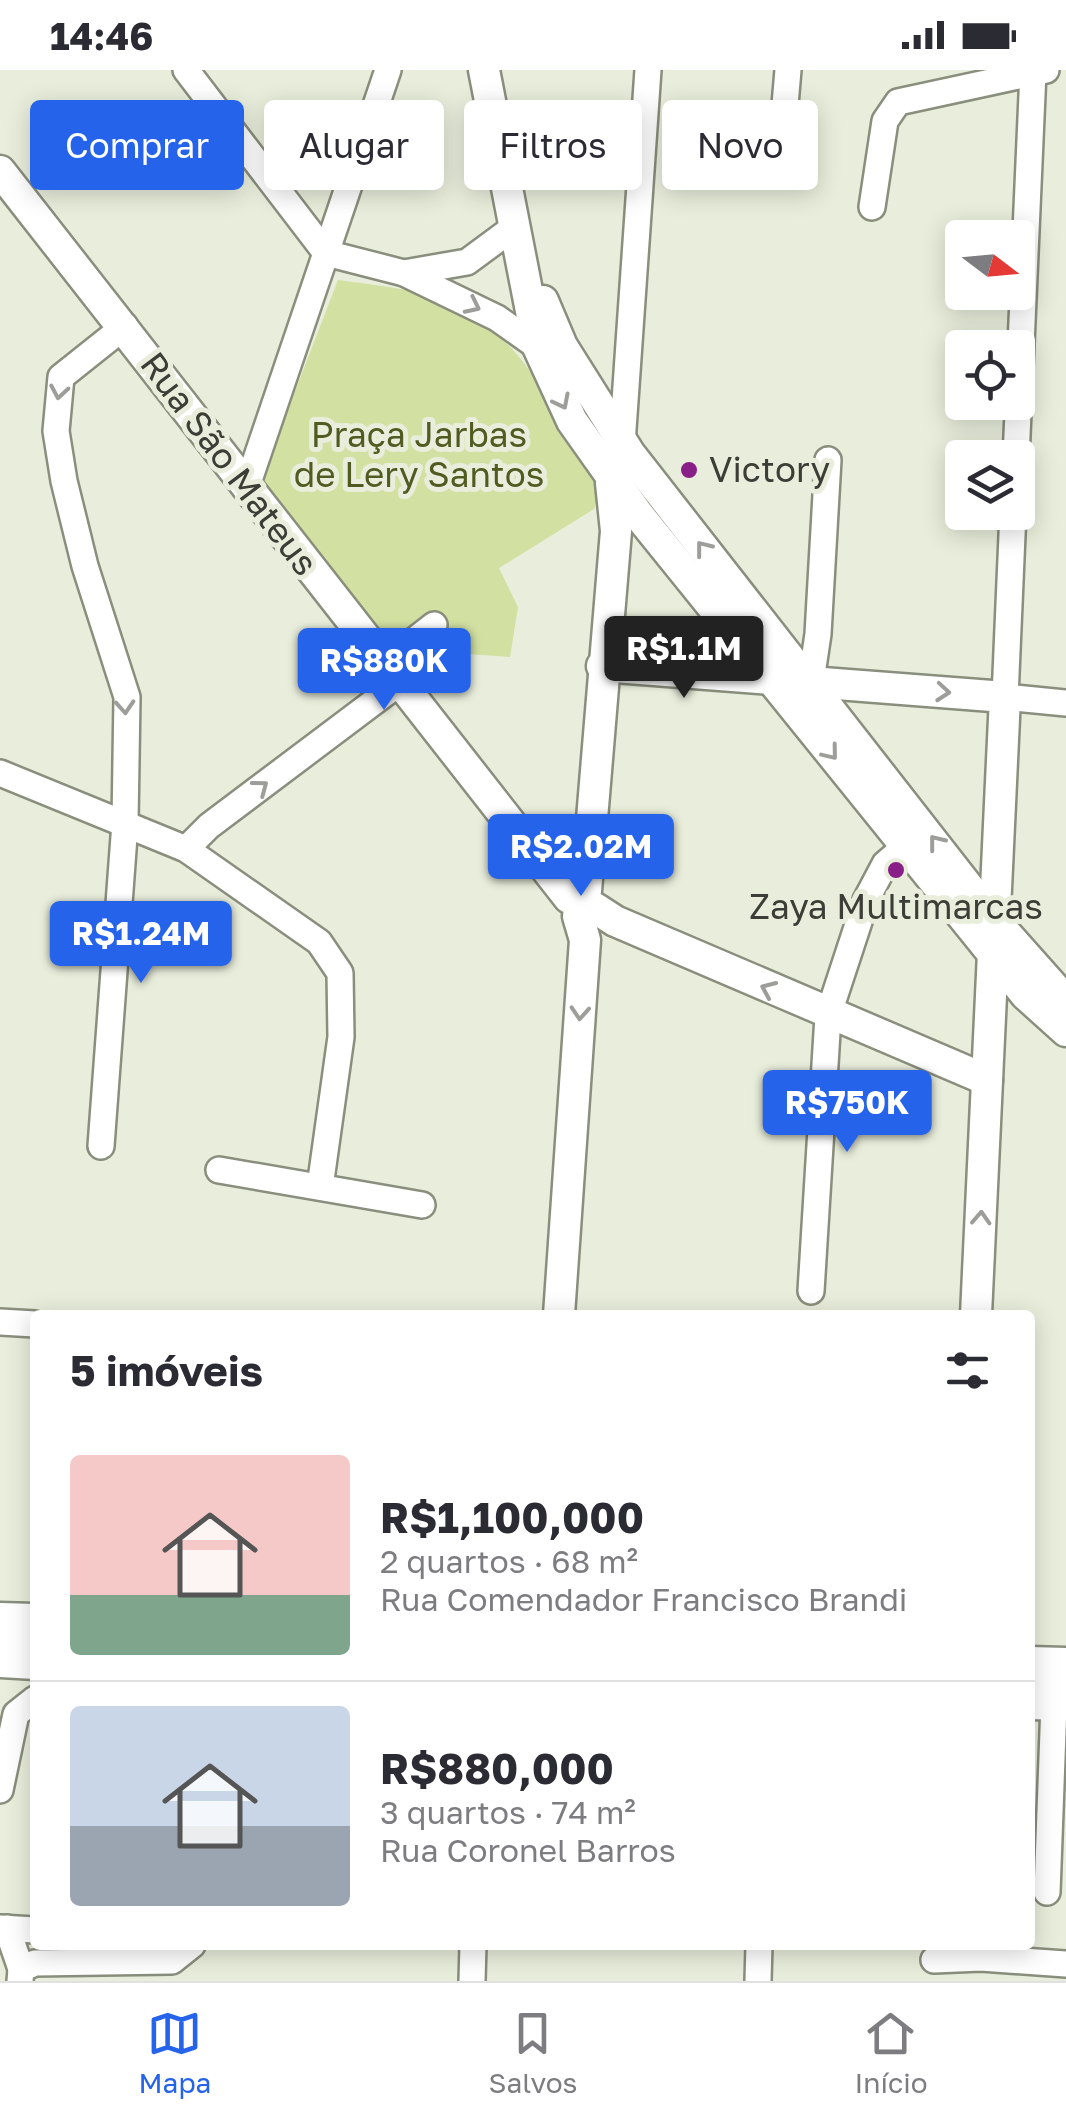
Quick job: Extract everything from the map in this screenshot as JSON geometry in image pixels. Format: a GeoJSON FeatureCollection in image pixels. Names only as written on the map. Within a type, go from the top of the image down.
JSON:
{"type":"FeatureCollection","features":[{"type":"Feature","properties":{"kind":"main road"},"geometry":{"type":"LineString","coordinates":[[484,70],[538,347],[572,421],[610,475],[626,522],[602,666],[559,1310]]}},
{"type":"Feature","properties":{"kind":"main road"},"geometry":{"type":"LineString","coordinates":[[501,70],[548,316],[622,444],[778,659],[906,846],[1026,995],[1066,1030]]}},
{"type":"Feature","properties":{"kind":"main road","name":"Rua São Mateus"},"geometry":{"type":"LineString","coordinates":[[0,172],[125,326],[391,674],[588,912],[987,1080]]}},
{"type":"Feature","properties":{"kind":"main road"},"geometry":{"type":"LineString","coordinates":[[626,522],[778,659],[810,681],[994,920],[1066,1001]]}},
{"type":"Feature","properties":{"kind":"main road"},"geometry":{"type":"LineString","coordinates":[[602,666],[778,659]]}},
{"type":"Feature","properties":{"kind":"main road"},"geometry":{"type":"LineString","coordinates":[[810,681],[1005,697],[976,1310]]}},
{"type":"Feature","properties":{"kind":"main road"},"geometry":{"type":"LineString","coordinates":[[0,1618],[30,1619]]}},
{"type":"Feature","properties":{"kind":"main road"},"geometry":{"type":"LineString","coordinates":[[0,1662],[30,1664]]}},
{"type":"Feature","properties":{"kind":"main road"},"geometry":{"type":"LineString","coordinates":[[1035,1662],[1066,1663]]}},
{"type":"Feature","properties":{"kind":"street"},"geometry":{"type":"LineString","coordinates":[[186,70],[326,253],[404,273],[497,318],[538,347]]}},
{"type":"Feature","properties":{"kind":"street"},"geometry":{"type":"LineString","coordinates":[[246,489],[388,70]]}},
{"type":"Feature","properties":{"kind":"street"},"geometry":{"type":"LineString","coordinates":[[622,444],[648,70]]}},
{"type":"Feature","properties":{"kind":"street"},"geometry":{"type":"LineString","coordinates":[[785,100],[788,70]]}},
{"type":"Feature","properties":{"kind":"street"},"geometry":{"type":"LineString","coordinates":[[872,207],[891,108],[924,94],[1040,71],[1017,440]]}},
{"type":"Feature","properties":{"kind":"street"},"geometry":{"type":"LineString","coordinates":[[404,273],[467,262],[498,243],[512,228]]}},
{"type":"Feature","properties":{"kind":"street"},"geometry":{"type":"LineString","coordinates":[[101,1146],[125,823],[127,697],[84,566],[56,431],[61,377],[125,326]]}},
{"type":"Feature","properties":{"kind":"street"},"geometry":{"type":"LineString","coordinates":[[810,681],[818,634],[828,460]]}},
{"type":"Feature","properties":{"kind":"street"},"geometry":{"type":"LineString","coordinates":[[1012,530],[1005,697],[1066,703]]}},
{"type":"Feature","properties":{"kind":"street"},"geometry":{"type":"LineString","coordinates":[[186,850],[209,826],[391,674],[434,625]]}},
{"type":"Feature","properties":{"kind":"street"},"geometry":{"type":"LineString","coordinates":[[778,659],[807,647],[818,634]]}},
{"type":"Feature","properties":{"kind":"street"},"geometry":{"type":"LineString","coordinates":[[0,773],[186,850],[319,942],[340,974],[341,1037],[320,1187]]}},
{"type":"Feature","properties":{"kind":"street"},"geometry":{"type":"LineString","coordinates":[[810,1291],[828,1016],[866,900],[884,864],[906,846]]}},
{"type":"Feature","properties":{"kind":"street"},"geometry":{"type":"LineString","coordinates":[[219,1170],[422,1205]]}},
{"type":"Feature","properties":{"kind":"street"},"geometry":{"type":"LineString","coordinates":[[0,1322],[30,1324]]}},
{"type":"Feature","properties":{"kind":"street"},"geometry":{"type":"LineString","coordinates":[[0,1641],[30,1642]]}},
{"type":"Feature","properties":{"kind":"street"},"geometry":{"type":"LineString","coordinates":[[1047,1892],[1054,1700]]}},
{"type":"Feature","properties":{"kind":"street"},"geometry":{"type":"LineString","coordinates":[[0,1790],[16,1714],[30,1703]]}},
{"type":"Feature","properties":{"kind":"street"},"geometry":{"type":"LineString","coordinates":[[30,1930],[4,1928],[21,1975],[51,1960],[172,1961],[186,1950]]}},
{"type":"Feature","properties":{"kind":"street"},"geometry":{"type":"LineString","coordinates":[[128,1950],[155,1962]]}},
{"type":"Feature","properties":{"kind":"street"},"geometry":{"type":"LineString","coordinates":[[472,1981],[473,1950]]}},
{"type":"Feature","properties":{"kind":"street"},"geometry":{"type":"LineString","coordinates":[[758,1981],[760,1950]]}},
{"type":"Feature","properties":{"kind":"street"},"geometry":{"type":"LineString","coordinates":[[934,1960],[981,1958],[1066,1964]]}},
{"type":"Feature","properties":{"kind":"green space","name":"Praça Jarbas de Lery Santos"},"geometry":{"type":"Polygon","coordinates":[[[338,280],[444,301],[496,333],[536,380],[601,486],[594,509],[499,568],[518,607],[510,657],[454,653],[435,615],[382,652],[258,487],[338,280]]]}},
{"type":"Feature","properties":{"kind":"place","name":"Victory"},"geometry":{"type":"Point","coordinates":[689,470]}},
{"type":"Feature","properties":{"kind":"place","name":"Zaya Multimarcas"},"geometry":{"type":"Point","coordinates":[896,870]}}]}
